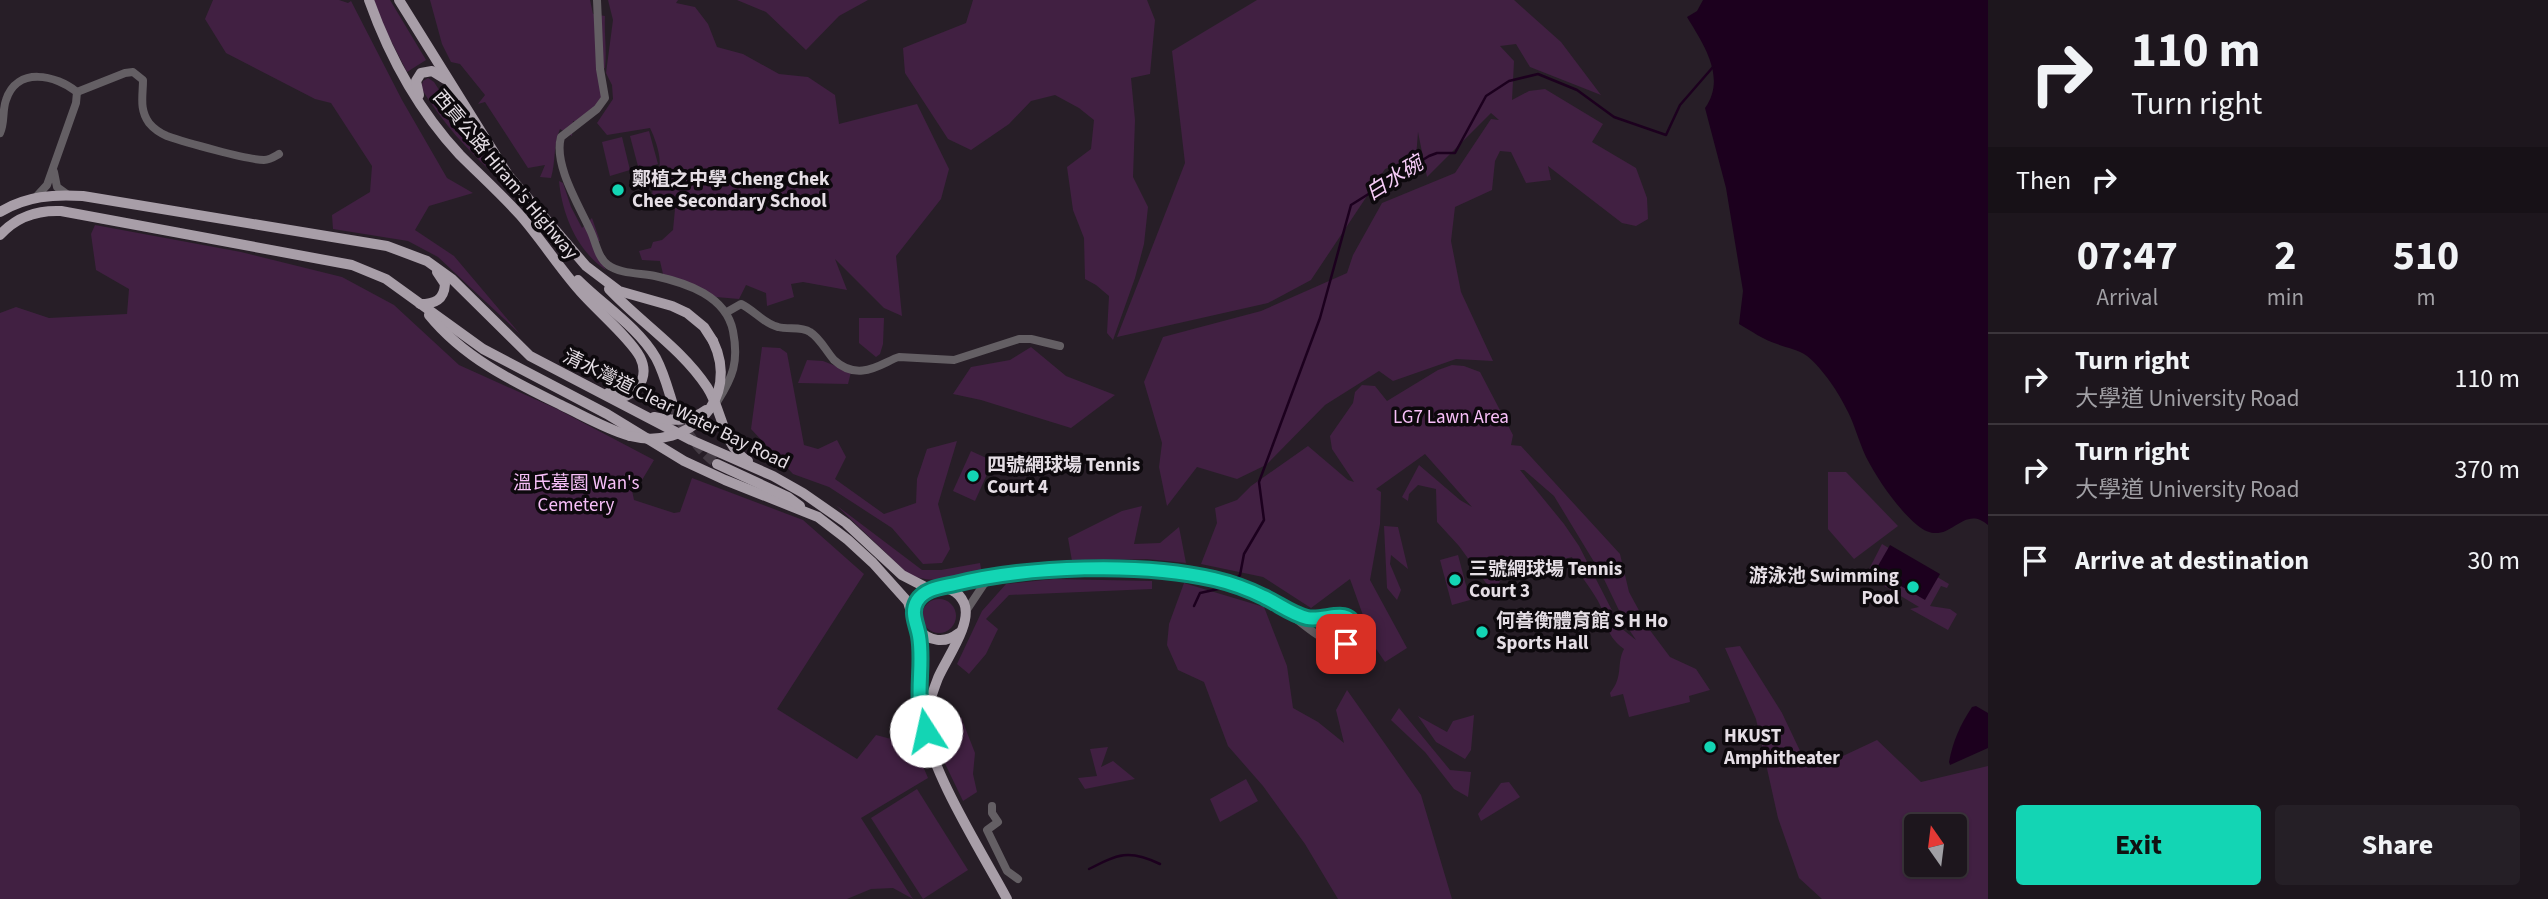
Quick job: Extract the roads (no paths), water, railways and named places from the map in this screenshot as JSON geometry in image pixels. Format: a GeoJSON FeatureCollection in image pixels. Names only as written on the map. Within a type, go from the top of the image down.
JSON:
{"type":"FeatureCollection","features":[{"type":"Feature","properties":{"kind":"main road","name":"西貢公路 Hiram's Highway"},"geometry":{"type":"LineString","coordinates":[[369,0],[396,61],[428,115],[460,154],[512,206],[574,285],[634,348],[642,362],[643,379],[639,387],[630,394],[614,395],[593,389]]}},
{"type":"Feature","properties":{"kind":"main road","name":"西貢公路 Hiram's Highway"},"geometry":{"type":"LineString","coordinates":[[399,0],[508,175],[586,266],[619,291],[672,306],[687,313],[704,327],[713,341],[720,368],[718,390],[709,409],[695,425],[676,436],[654,439],[630,436],[599,424],[513,381],[476,359],[444,333],[420,304]]}},
{"type":"Feature","properties":{"kind":"main road"},"geometry":{"type":"LineString","coordinates":[[428,115],[418,93],[417,76],[432,71],[451,84]]}},
{"type":"Feature","properties":{"kind":"main road","name":"清水灣道 Clear Water Bay Road"},"geometry":{"type":"LineString","coordinates":[[0,212],[36,197],[68,195],[387,246],[426,261],[452,279],[530,356],[691,440],[773,476],[846,523],[902,575],[935,589],[946,589],[960,597],[966,611],[964,626],[938,678],[926,721]]}},
{"type":"Feature","properties":{"kind":"main road","name":"清水灣道 Clear Water Bay Road"},"geometry":{"type":"LineString","coordinates":[[0,235],[13,223],[29,215],[47,211],[67,212],[352,265],[386,279],[483,349],[607,414],[694,466],[812,514],[841,534],[873,563],[901,593],[914,613],[921,670],[920,708],[926,721],[933,756],[952,798],[1007,899]]}},
{"type":"Feature","properties":{"kind":"main road"},"geometry":{"type":"LineString","coordinates":[[542,242],[575,278],[644,342],[661,371],[673,405]]}},
{"type":"Feature","properties":{"kind":"main road"},"geometry":{"type":"LineString","coordinates":[[420,304],[437,301],[445,284],[426,261]]}},
{"type":"Feature","properties":{"kind":"main road"},"geometry":{"type":"LineString","coordinates":[[586,266],[619,300],[683,356],[717,402],[735,452],[773,476]]}},
{"type":"Feature","properties":{"kind":"main road"},"geometry":{"type":"LineString","coordinates":[[640,414],[674,421],[700,415],[717,402]]}},
{"type":"Feature","properties":{"kind":"main road"},"geometry":{"type":"LineString","coordinates":[[717,464],[788,497],[812,514]]}},
{"type":"Feature","properties":{"kind":"main road"},"geometry":{"type":"LineString","coordinates":[[914,613],[917,601],[935,589]]}},
{"type":"Feature","properties":{"kind":"main road"},"geometry":{"type":"LineString","coordinates":[[917,628],[928,638],[940,640],[954,637],[964,626]]}},
{"type":"Feature","properties":{"kind":"street"},"geometry":{"type":"LineString","coordinates":[[597,0],[600,69],[605,98],[597,109],[561,137],[561,156],[571,195],[591,232],[601,258],[607,265],[697,290],[717,302],[727,312],[735,343],[735,368],[717,402]]}},
{"type":"Feature","properties":{"kind":"street"},"geometry":{"type":"LineString","coordinates":[[77,92],[134,72],[143,80],[141,101],[144,114],[150,125],[160,133],[259,160],[273,158],[279,154]]}},
{"type":"Feature","properties":{"kind":"street"},"geometry":{"type":"LineString","coordinates":[[0,133],[7,97],[21,81],[36,76],[52,78],[77,92]]}},
{"type":"Feature","properties":{"kind":"street"},"geometry":{"type":"LineString","coordinates":[[36,197],[47,184],[76,103],[77,92]]}},
{"type":"Feature","properties":{"kind":"street"},"geometry":{"type":"LineString","coordinates":[[53,166],[57,187],[68,195]]}},
{"type":"Feature","properties":{"kind":"street"},"geometry":{"type":"LineString","coordinates":[[727,312],[741,304],[774,326],[805,329],[844,367],[867,370],[880,367],[892,358],[957,360],[1019,339],[1060,346]]}},
{"type":"Feature","properties":{"kind":"street"},"geometry":{"type":"LineString","coordinates":[[935,589],[997,575],[1107,570],[1186,573],[1238,586],[1278,605],[1336,645],[1341,646],[1350,641],[1355,633],[1353,622],[1349,618],[1339,615],[1315,620],[1292,613]]}},
{"type":"Feature","properties":{"kind":"street"},"geometry":{"type":"LineString","coordinates":[[966,611],[984,584],[997,575]]}},
{"type":"Feature","properties":{"kind":"street"},"geometry":{"type":"LineString","coordinates":[[1327,640],[1324,629],[1329,619],[1334,616]]}},
{"type":"Feature","properties":{"kind":"street"},"geometry":{"type":"LineString","coordinates":[[992,806],[992,813],[998,822],[987,830],[1007,871],[1018,879]]}},
{"type":"Feature","properties":{"kind":"waterway","name":"白水碗"},"geometry":{"type":"LineString","coordinates":[[1232,583],[1240,575],[1244,554],[1264,520],[1259,482],[1320,318],[1351,205],[1429,156],[1455,153],[1486,96],[1509,81],[1538,74],[1577,90],[1614,117],[1666,135],[1680,105],[1713,67]]}},
{"type":"Feature","properties":{"kind":"waterway","name":"白水碗"},"geometry":{"type":"LineString","coordinates":[[1194,606],[1200,593],[1227,587]]}},
{"type":"Feature","properties":{"kind":"waterway"},"geometry":{"type":"LineString","coordinates":[[1089,869],[1124,855],[1140,856],[1160,864]]}},
{"type":"Feature","properties":{"kind":"tunnel"},"geometry":{"type":"LineString","coordinates":[[673,405],[691,438],[717,464]]}},
{"type":"Feature","properties":{"kind":"place","name":"鄭植之中學 Cheng Chek Chee Secondary School"},"geometry":{"type":"Point","coordinates":[618,190]}},
{"type":"Feature","properties":{"kind":"place","name":"四號網球場 Tennis Court 4"},"geometry":{"type":"Point","coordinates":[973,476]}},
{"type":"Feature","properties":{"kind":"place","name":"三號網球場 Tennis Court 3"},"geometry":{"type":"Point","coordinates":[1455,580]}},
{"type":"Feature","properties":{"kind":"place","name":"游泳池 Swimming Pool"},"geometry":{"type":"Point","coordinates":[1913,587]}},
{"type":"Feature","properties":{"kind":"place","name":"何善衡體育館 S H Ho Sports Hall"},"geometry":{"type":"Point","coordinates":[1482,632]}},
{"type":"Feature","properties":{"kind":"place","name":"HKUST Amphitheater"},"geometry":{"type":"Point","coordinates":[1710,747]}},
{"type":"Feature","properties":{"kind":"park label","name":"LG7 Lawn Area"},"geometry":{"type":"Point","coordinates":[1451,417]}},
{"type":"Feature","properties":{"kind":"park label","name":"溫氏墓園 Wan's Cemetery"},"geometry":{"type":"Point","coordinates":[576,494]}}]}
